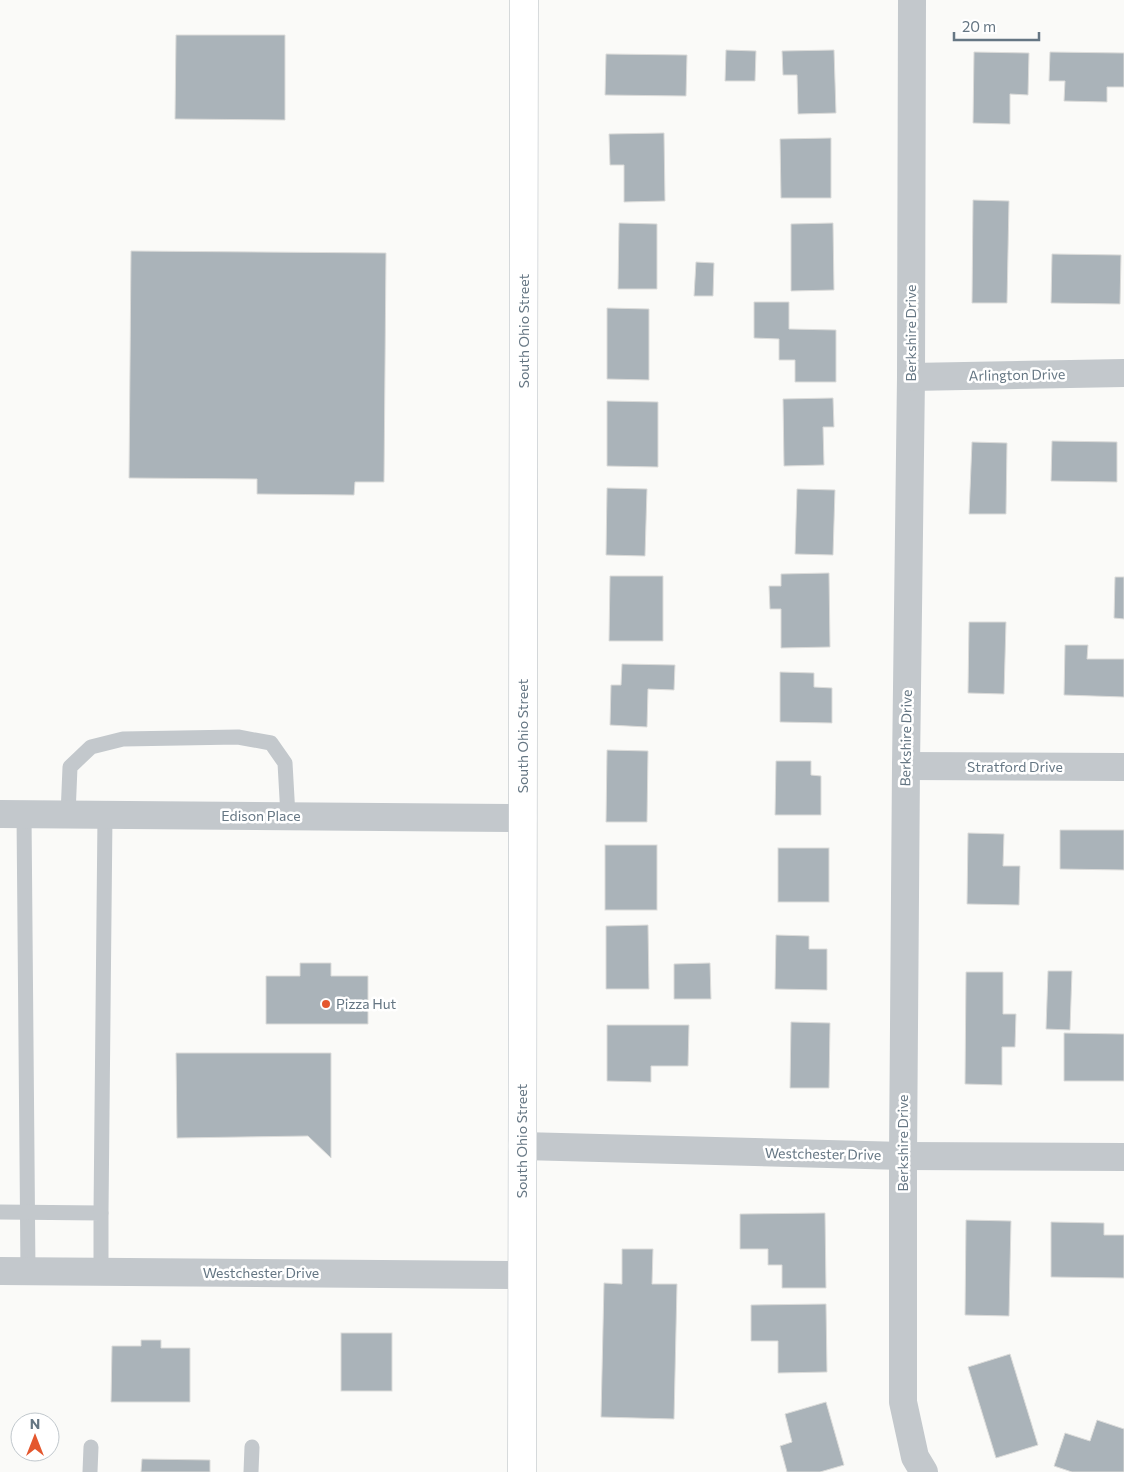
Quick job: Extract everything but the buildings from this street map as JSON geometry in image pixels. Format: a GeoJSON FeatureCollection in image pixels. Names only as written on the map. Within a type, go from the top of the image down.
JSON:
{"type":"FeatureCollection","features":[{"type":"Feature","properties":{"kind":"main road","name":"South Ohio Street"},"geometry":{"type":"LineString","coordinates":[[522,1472],[524,0]]}},
{"type":"Feature","properties":{"kind":"street","name":"Berkshire Drive"},"geometry":{"type":"LineString","coordinates":[[912,0],[911,377],[903,1156],[903,1402],[915,1457],[924,1472]]}},
{"type":"Feature","properties":{"kind":"street","name":"Arlington Drive"},"geometry":{"type":"LineString","coordinates":[[911,377],[1124,373]]}},
{"type":"Feature","properties":{"kind":"street","name":"Stratford Drive"},"geometry":{"type":"LineString","coordinates":[[906,766],[1124,767]]}},
{"type":"Feature","properties":{"kind":"street","name":"Edison Place"},"geometry":{"type":"LineString","coordinates":[[12,814],[523,818]]}},
{"type":"Feature","properties":{"kind":"street","name":"Westchester Drive"},"geometry":{"type":"LineString","coordinates":[[522,1146],[903,1156],[1124,1157]]}},
{"type":"Feature","properties":{"kind":"street","name":"Westchester Drive"},"geometry":{"type":"LineString","coordinates":[[0,1271],[522,1276]]}},
{"type":"Feature","properties":{"kind":"lane"},"geometry":{"type":"LineString","coordinates":[[68,815],[70,767],[91,747],[124,738],[238,737],[272,743],[285,763],[288,816]]}},
{"type":"Feature","properties":{"kind":"lane"},"geometry":{"type":"LineString","coordinates":[[12,814],[28,1272]]}},
{"type":"Feature","properties":{"kind":"lane"},"geometry":{"type":"LineString","coordinates":[[101,1272],[105,815]]}},
{"type":"Feature","properties":{"kind":"lane"},"geometry":{"type":"LineString","coordinates":[[0,1212],[101,1213]]}},
{"type":"Feature","properties":{"kind":"lane"},"geometry":{"type":"LineString","coordinates":[[90,1447],[90,1472]]}},
{"type":"Feature","properties":{"kind":"lane"},"geometry":{"type":"LineString","coordinates":[[251,1472],[252,1447]]}},
{"type":"Feature","properties":{"kind":"place","name":"Pizza Hut"},"geometry":{"type":"Point","coordinates":[326,1004]}}]}
